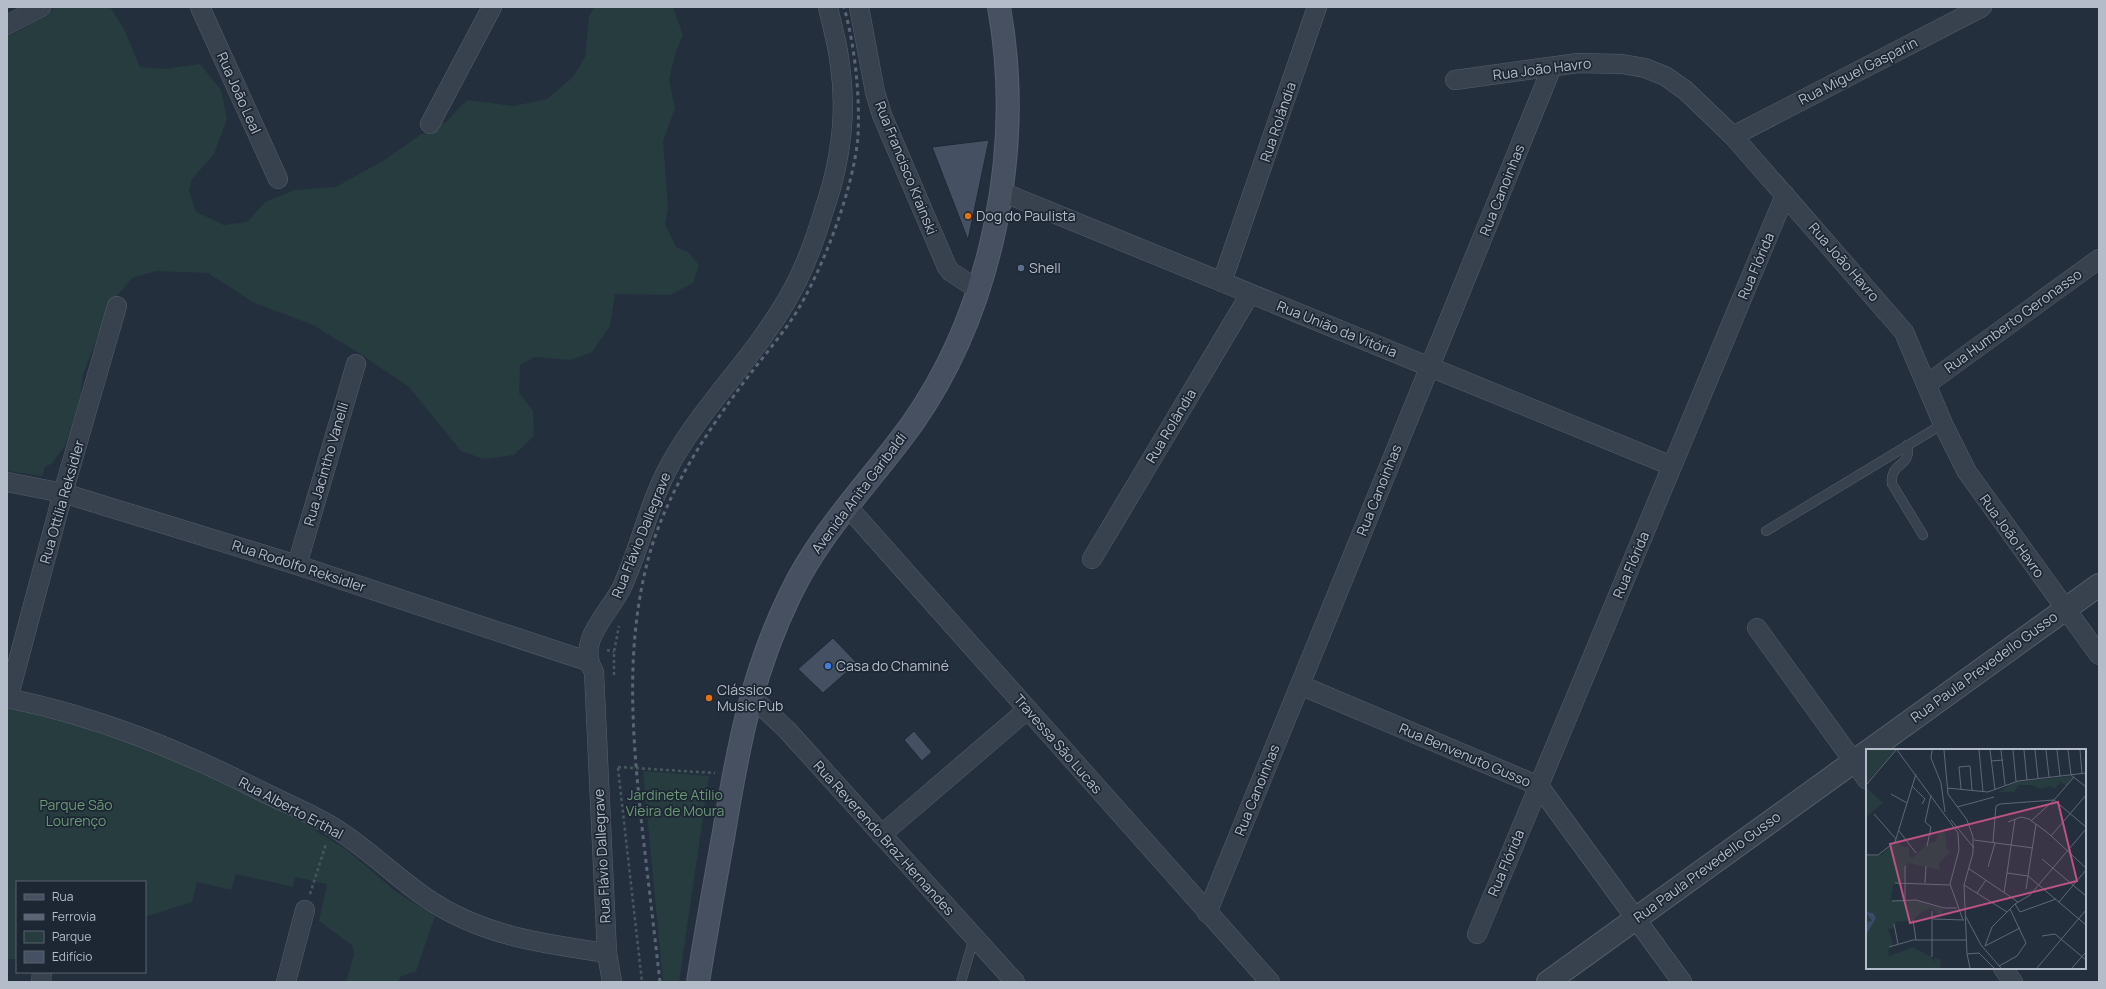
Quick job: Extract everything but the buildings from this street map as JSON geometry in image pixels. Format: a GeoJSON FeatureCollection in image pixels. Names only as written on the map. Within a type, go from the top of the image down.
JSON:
{"type":"FeatureCollection","features":[{"type":"Feature","properties":{"kind":"main road","name":"Avenida Anita Garibaldi"},"geometry":{"type":"LineString","coordinates":[[698,982],[733,778],[750,696],[774,632],[790,594],[807,562],[846,506],[924,406],[952,352],[977,289],[994,233],[1002,192],[1008,125],[1004,44],[999,7]]}},
{"type":"Feature","properties":{"kind":"street"},"geometry":{"type":"LineString","coordinates":[[7,25],[41,7]]}},
{"type":"Feature","properties":{"kind":"street","name":"Rua João Leal"},"geometry":{"type":"LineString","coordinates":[[200,7],[278,179]]}},
{"type":"Feature","properties":{"kind":"street"},"geometry":{"type":"LineString","coordinates":[[430,124],[492,7]]}},
{"type":"Feature","properties":{"kind":"street","name":"Rua Flávio Dallegrave"},"geometry":{"type":"LineString","coordinates":[[612,982],[606,953],[594,672],[587,661],[591,635],[621,589],[628,574],[647,514],[672,460],[788,298],[815,237],[825,209],[842,132],[843,101],[840,64],[828,7]]}},
{"type":"Feature","properties":{"kind":"street","name":"Rua Francisco Krainski"},"geometry":{"type":"LineString","coordinates":[[859,7],[875,92],[889,134],[947,267],[951,272],[977,289]]}},
{"type":"Feature","properties":{"kind":"street","name":"Rua Rolândia"},"geometry":{"type":"LineString","coordinates":[[1222,282],[1317,7]]}},
{"type":"Feature","properties":{"kind":"street","name":"Rua Miguel Gasparin"},"geometry":{"type":"LineString","coordinates":[[1733,136],[1982,7]]}},
{"type":"Feature","properties":{"kind":"street","name":"Rua João Havro"},"geometry":{"type":"LineString","coordinates":[[1455,80],[1597,62],[1645,68],[1665,76],[1685,90],[1733,136],[1904,332],[1943,424],[1957,453],[1978,488],[2099,655]]}},
{"type":"Feature","properties":{"kind":"street","name":"Rua Canoinhas"},"geometry":{"type":"LineString","coordinates":[[1207,913],[1552,67]]}},
{"type":"Feature","properties":{"kind":"street","name":"Rua União da Vitória"},"geometry":{"type":"LineString","coordinates":[[1002,192],[1672,466]]}},
{"type":"Feature","properties":{"kind":"street","name":"Rua Flórida"},"geometry":{"type":"LineString","coordinates":[[1477,934],[1785,195]]}},
{"type":"Feature","properties":{"kind":"street","name":"Rua Humberto Geronasso"},"geometry":{"type":"LineString","coordinates":[[1927,384],[2099,258]]}},
{"type":"Feature","properties":{"kind":"street","name":"Rua Rolândia"},"geometry":{"type":"LineString","coordinates":[[1092,559],[1250,294]]}},
{"type":"Feature","properties":{"kind":"street","name":"Rua Ottília Reksidler"},"geometry":{"type":"LineString","coordinates":[[8,698],[63,493],[117,306]]}},
{"type":"Feature","properties":{"kind":"street","name":"Rua Jacintho Vanelli"},"geometry":{"type":"LineString","coordinates":[[297,565],[356,364]]}},
{"type":"Feature","properties":{"kind":"street","name":"Rua Rodolfo Reksidler"},"geometry":{"type":"LineString","coordinates":[[7,482],[63,493],[297,565],[587,661]]}},
{"type":"Feature","properties":{"kind":"street","name":"Travessa São Lucas"},"geometry":{"type":"LineString","coordinates":[[846,506],[1270,982]]}},
{"type":"Feature","properties":{"kind":"street","name":"Rua Paula Prevedello Gusso"},"geometry":{"type":"LineString","coordinates":[[1871,749],[2099,585]]}},
{"type":"Feature","properties":{"kind":"street"},"geometry":{"type":"LineString","coordinates":[[1757,628],[1863,755],[1866,774]]}},
{"type":"Feature","properties":{"kind":"street","name":"Rua Benvenuto Gusso"},"geometry":{"type":"LineString","coordinates":[[1300,685],[1539,786],[1682,982]]}},
{"type":"Feature","properties":{"kind":"street","name":"Rua Reverendo Braz Hernandes"},"geometry":{"type":"LineString","coordinates":[[750,696],[787,730],[1015,982]]}},
{"type":"Feature","properties":{"kind":"street","name":"Rua Alberto Erthal"},"geometry":{"type":"LineString","coordinates":[[8,698],[91,720],[140,737],[220,770],[332,826],[368,851],[420,894],[452,914],[482,927],[513,937],[548,945],[606,953]]}},
{"type":"Feature","properties":{"kind":"street"},"geometry":{"type":"LineString","coordinates":[[881,835],[1027,710]]}},
{"type":"Feature","properties":{"kind":"street","name":"Rua Paula Prevedello Gusso"},"geometry":{"type":"LineString","coordinates":[[1548,982],[1863,755]]}},
{"type":"Feature","properties":{"kind":"street"},"geometry":{"type":"LineString","coordinates":[[286,982],[305,910]]}},
{"type":"Feature","properties":{"kind":"street"},"geometry":{"type":"LineString","coordinates":[[2004,969],[2013,982]]}},
{"type":"Feature","properties":{"kind":"lane"},"geometry":{"type":"LineString","coordinates":[[1766,532],[1943,424]]}},
{"type":"Feature","properties":{"kind":"lane"},"geometry":{"type":"LineString","coordinates":[[1907,446],[1910,454],[1908,458],[1893,471],[1892,484],[1923,535]]}},
{"type":"Feature","properties":{"kind":"lane"},"geometry":{"type":"LineString","coordinates":[[961,982],[974,938]]}},
{"type":"Feature","properties":{"kind":"path"},"geometry":{"type":"LineString","coordinates":[[614,652],[614,682]]}},
{"type":"Feature","properties":{"kind":"path"},"geometry":{"type":"LineString","coordinates":[[618,760],[642,982]]}},
{"type":"Feature","properties":{"kind":"path"},"geometry":{"type":"LineString","coordinates":[[618,767],[716,774],[733,778]]}},
{"type":"Feature","properties":{"kind":"path"},"geometry":{"type":"LineString","coordinates":[[305,910],[332,826]]}},
{"type":"Feature","properties":{"kind":"green space"},"geometry":{"type":"Polygon","coordinates":[[[56,7],[110,7],[124,29],[140,67],[165,69],[200,64],[221,90],[227,119],[214,154],[192,179],[189,191],[196,212],[224,225],[247,222],[265,202],[295,190],[336,187],[386,159],[420,135],[446,122],[467,100],[514,106],[547,99],[573,77],[585,57],[589,17],[594,7],[673,7],[683,35],[675,54],[669,80],[675,108],[663,141],[668,208],[665,224],[676,247],[688,252],[699,265],[693,283],[670,295],[615,294],[610,326],[592,352],[571,360],[534,357],[520,365],[519,393],[533,411],[534,436],[514,455],[484,459],[461,451],[409,387],[359,353],[313,325],[253,302],[208,273],[156,271],[132,278],[111,303],[83,374],[79,408],[65,446],[51,464],[45,467],[42,476],[7,471],[7,37],[20,31],[56,7]]]}},
{"type":"Feature","properties":{"kind":"green space","name":"Parque São Lourenço"},"geometry":{"type":"Polygon","coordinates":[[[7,707],[56,716],[142,740],[313,821],[316,831],[347,850],[395,891],[435,916],[416,971],[400,977],[398,982],[346,982],[354,955],[352,945],[319,921],[327,884],[295,877],[293,887],[236,874],[231,890],[197,882],[192,902],[146,917],[146,881],[16,881],[16,959],[7,959],[7,707]]]}},
{"type":"Feature","properties":{"kind":"green space","name":"Jardinete Atílio Vieira de Moura"},"geometry":{"type":"Polygon","coordinates":[[[643,771],[709,776],[679,982],[663,982],[643,771]]]}},
{"type":"Feature","properties":{"kind":"railway"},"geometry":{"type":"LineString","coordinates":[[660,982],[638,792],[633,722],[634,653],[642,584],[651,549],[667,506],[689,464],[714,424],[794,316],[815,277],[835,229],[850,180],[858,136],[856,71],[844,7]]}},
{"type":"Feature","properties":{"kind":"place","name":"Dog do Paulista"},"geometry":{"type":"Point","coordinates":[968,216]}},
{"type":"Feature","properties":{"kind":"place","name":"Shell"},"geometry":{"type":"Point","coordinates":[1021,268]}},
{"type":"Feature","properties":{"kind":"place","name":"Casa do Chaminé"},"geometry":{"type":"Point","coordinates":[828,666]}},
{"type":"Feature","properties":{"kind":"place","name":"Clássico Music Pub"},"geometry":{"type":"Point","coordinates":[709,698]}}]}
